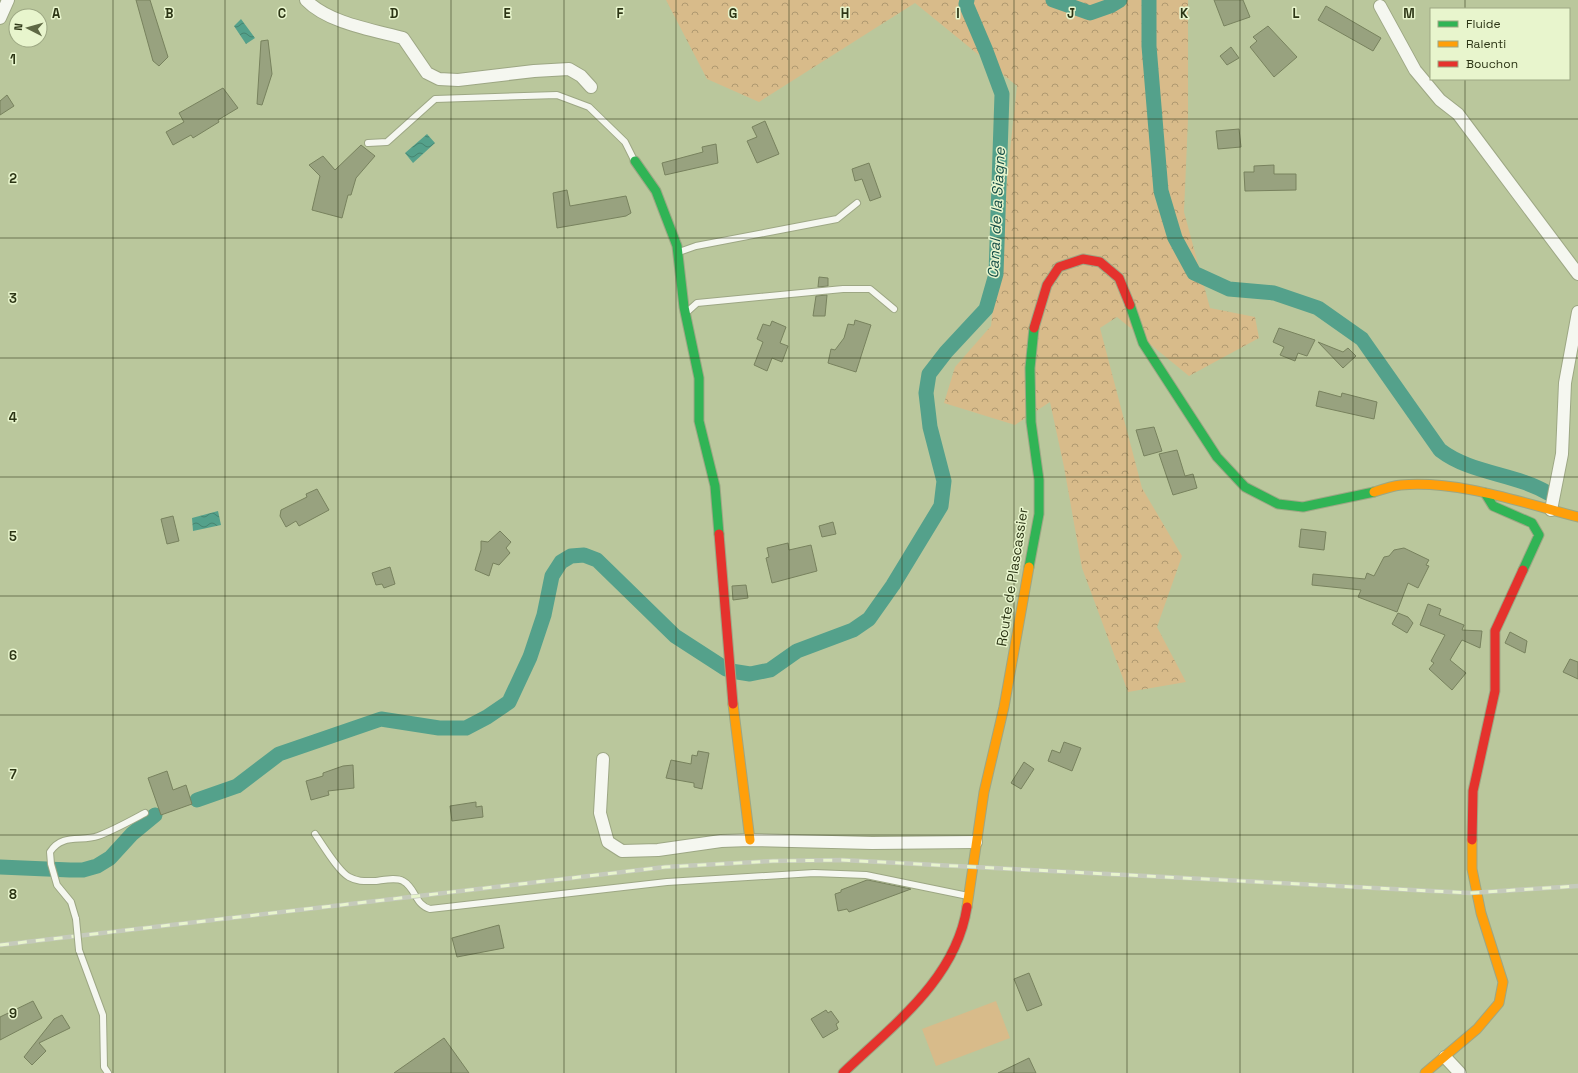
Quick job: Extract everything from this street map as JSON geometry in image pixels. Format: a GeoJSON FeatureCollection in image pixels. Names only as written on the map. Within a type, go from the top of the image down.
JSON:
{"type":"FeatureCollection","features":[{"type":"Feature","properties":{"kind":"street"},"geometry":{"type":"LineString","coordinates":[[0,18],[8,0]]}},
{"type":"Feature","properties":{"kind":"street"},"geometry":{"type":"LineString","coordinates":[[306,0],[312,6],[341,21],[403,38],[427,73],[439,79],[458,80],[534,71],[569,69],[581,76],[591,87]]}},
{"type":"Feature","properties":{"kind":"street"},"geometry":{"type":"LineString","coordinates":[[1379,3],[1415,70],[1440,100],[1458,114],[1578,274]]}},
{"type":"Feature","properties":{"kind":"street"},"geometry":{"type":"LineString","coordinates":[[635,161],[656,191],[677,246],[685,313],[699,378],[699,421],[715,486],[728,675],[750,840]]}},
{"type":"Feature","properties":{"kind":"street","name":"Route de Plascassier"},"geometry":{"type":"LineString","coordinates":[[843,1073],[919,1001],[941,973],[956,947],[964,927],[970,896],[976,842],[984,792],[1004,707],[1039,514],[1039,480],[1031,422],[1030,368],[1034,323],[1046,285],[1059,267],[1083,259],[1100,262],[1119,278],[1131,306],[1143,343],[1217,457],[1245,487],[1278,504],[1303,507],[1349,498],[1400,485],[1433,485],[1485,493],[1578,517]]}},
{"type":"Feature","properties":{"kind":"street"},"geometry":{"type":"LineString","coordinates":[[1551,510],[1562,454],[1566,383],[1578,312]]}},
{"type":"Feature","properties":{"kind":"street"},"geometry":{"type":"LineString","coordinates":[[1425,1073],[1477,1029],[1499,1003],[1503,982],[1481,913],[1472,869],[1473,791],[1495,691],[1495,631],[1539,535],[1532,523],[1493,506],[1485,493]]}},
{"type":"Feature","properties":{"kind":"street"},"geometry":{"type":"LineString","coordinates":[[602,759],[600,813],[608,842],[622,851],[658,850],[721,841],[750,840],[872,843],[976,842]]}},
{"type":"Feature","properties":{"kind":"street"},"geometry":{"type":"LineString","coordinates":[[1445,1057],[1460,1073]]}},
{"type":"Feature","properties":{"kind":"lane"},"geometry":{"type":"LineString","coordinates":[[368,143],[387,142],[435,99],[557,95],[589,107],[624,142],[635,161]]}},
{"type":"Feature","properties":{"kind":"lane"},"geometry":{"type":"LineString","coordinates":[[677,252],[696,246],[836,219],[857,203]]}},
{"type":"Feature","properties":{"kind":"lane"},"geometry":{"type":"LineString","coordinates":[[685,313],[697,303],[843,289],[870,289],[894,309]]}},
{"type":"Feature","properties":{"kind":"lane"},"geometry":{"type":"LineString","coordinates":[[108,1073],[104,1067],[103,1015],[79,950],[76,919],[71,902],[57,885],[51,864],[50,852],[55,844],[69,839],[96,837],[145,813]]}},
{"type":"Feature","properties":{"kind":"lane"},"geometry":{"type":"LineString","coordinates":[[315,834],[332,859],[348,877],[362,882],[389,880],[404,881],[410,887],[420,904],[430,909],[667,882],[814,874],[866,875],[970,896]]}},
{"type":"Feature","properties":{"kind":"green space"},"geometry":{"type":"Polygon","coordinates":[[[666,0],[1188,0],[1188,119],[1184,212],[1210,308],[1255,317],[1259,338],[1189,376],[1117,317],[1100,328],[1142,488],[1182,556],[1157,627],[1186,682],[1128,692],[1082,568],[1064,467],[1050,402],[1015,425],[944,403],[955,367],[991,326],[1017,86],[915,3],[759,102],[707,79],[666,0]]]}},
{"type":"Feature","properties":{"kind":"green space"},"geometry":{"type":"Polygon","coordinates":[[[996,1001],[1010,1038],[936,1066],[922,1029],[996,1001]]]}},
{"type":"Feature","properties":{"kind":"water"},"geometry":{"type":"Polygon","coordinates":[[[241,19],[255,38],[246,44],[234,26],[241,19]]]}},
{"type":"Feature","properties":{"kind":"water"},"geometry":{"type":"Polygon","coordinates":[[[427,134],[435,143],[413,163],[405,153],[427,134]]]}},
{"type":"Feature","properties":{"kind":"water"},"geometry":{"type":"Polygon","coordinates":[[[218,511],[221,525],[193,531],[192,518],[218,511]]]}},
{"type":"Feature","properties":{"kind":"building"},"geometry":{"type":"Polygon","coordinates":[[[136,0],[150,0],[168,57],[159,66],[153,61],[136,0]]]}},
{"type":"Feature","properties":{"kind":"building"},"geometry":{"type":"Polygon","coordinates":[[[1214,0],[1243,0],[1250,17],[1224,26],[1214,0]]]}},
{"type":"Feature","properties":{"kind":"building"},"geometry":{"type":"Polygon","coordinates":[[[1326,6],[1381,38],[1373,51],[1318,20],[1326,6]]]}},
{"type":"Feature","properties":{"kind":"building"},"geometry":{"type":"Polygon","coordinates":[[[1268,26],[1297,57],[1274,77],[1250,47],[1257,41],[1253,37],[1268,26]]]}},
{"type":"Feature","properties":{"kind":"building"},"geometry":{"type":"Polygon","coordinates":[[[268,40],[272,74],[262,105],[257,104],[261,41],[268,40]]]}},
{"type":"Feature","properties":{"kind":"building"},"geometry":{"type":"Polygon","coordinates":[[[1231,47],[1239,58],[1227,65],[1220,56],[1231,47]]]}},
{"type":"Feature","properties":{"kind":"building"},"geometry":{"type":"Polygon","coordinates":[[[223,88],[238,108],[193,138],[191,135],[173,145],[166,132],[184,122],[179,113],[223,88]]]}},
{"type":"Feature","properties":{"kind":"building"},"geometry":{"type":"Polygon","coordinates":[[[7,95],[14,106],[0,115],[0,101],[7,95]]]}},
{"type":"Feature","properties":{"kind":"building"},"geometry":{"type":"Polygon","coordinates":[[[765,121],[779,154],[757,163],[747,141],[757,137],[752,127],[765,121]]]}},
{"type":"Feature","properties":{"kind":"building"},"geometry":{"type":"Polygon","coordinates":[[[1239,129],[1241,147],[1218,149],[1216,131],[1239,129]]]}},
{"type":"Feature","properties":{"kind":"building"},"geometry":{"type":"Polygon","coordinates":[[[716,144],[718,163],[665,175],[662,163],[703,152],[702,147],[716,144]]]}},
{"type":"Feature","properties":{"kind":"building"},"geometry":{"type":"Polygon","coordinates":[[[361,145],[375,156],[356,178],[351,195],[348,195],[342,218],[312,210],[320,176],[309,165],[323,156],[335,170],[361,145]]]}},
{"type":"Feature","properties":{"kind":"building"},"geometry":{"type":"Polygon","coordinates":[[[869,163],[881,197],[870,201],[862,179],[855,181],[852,169],[869,163]]]}},
{"type":"Feature","properties":{"kind":"building"},"geometry":{"type":"Polygon","coordinates":[[[1274,165],[1274,174],[1296,174],[1296,190],[1245,191],[1244,172],[1254,172],[1254,166],[1274,165]]]}},
{"type":"Feature","properties":{"kind":"building"},"geometry":{"type":"Polygon","coordinates":[[[567,190],[570,206],[626,196],[631,213],[626,216],[557,228],[553,193],[567,190]]]}},
{"type":"Feature","properties":{"kind":"building"},"geometry":{"type":"Polygon","coordinates":[[[819,277],[828,278],[828,286],[818,287],[819,277]]]}},
{"type":"Feature","properties":{"kind":"building"},"geometry":{"type":"Polygon","coordinates":[[[827,295],[825,316],[813,316],[816,296],[827,295]]]}},
{"type":"Feature","properties":{"kind":"building"},"geometry":{"type":"Polygon","coordinates":[[[855,320],[871,325],[856,372],[828,363],[831,349],[835,350],[844,338],[848,324],[854,325],[855,320]]]}},
{"type":"Feature","properties":{"kind":"building"},"geometry":{"type":"Polygon","coordinates":[[[772,321],[786,327],[780,343],[788,346],[782,362],[772,358],[767,371],[754,365],[763,342],[757,339],[763,324],[770,326],[772,321]]]}},
{"type":"Feature","properties":{"kind":"building"},"geometry":{"type":"Polygon","coordinates":[[[1279,328],[1315,340],[1307,356],[1298,353],[1295,361],[1280,355],[1284,347],[1273,342],[1279,328]]]}},
{"type":"Feature","properties":{"kind":"building"},"geometry":{"type":"Polygon","coordinates":[[[1318,342],[1343,352],[1348,348],[1356,356],[1343,368],[1318,342]]]}},
{"type":"Feature","properties":{"kind":"building"},"geometry":{"type":"Polygon","coordinates":[[[1319,391],[1341,397],[1342,393],[1377,402],[1374,419],[1316,406],[1319,391]]]}},
{"type":"Feature","properties":{"kind":"building"},"geometry":{"type":"Polygon","coordinates":[[[1154,427],[1162,451],[1144,456],[1136,430],[1154,427]]]}},
{"type":"Feature","properties":{"kind":"building"},"geometry":{"type":"Polygon","coordinates":[[[1177,450],[1185,476],[1193,474],[1197,488],[1173,495],[1159,454],[1177,450]]]}},
{"type":"Feature","properties":{"kind":"building"},"geometry":{"type":"Polygon","coordinates":[[[317,489],[329,510],[299,526],[296,521],[286,527],[280,516],[281,510],[307,497],[306,494],[317,489]]]}},
{"type":"Feature","properties":{"kind":"building"},"geometry":{"type":"Polygon","coordinates":[[[173,516],[179,541],[167,544],[161,519],[173,516]]]}},
{"type":"Feature","properties":{"kind":"building"},"geometry":{"type":"Polygon","coordinates":[[[833,522],[836,534],[822,537],[819,526],[833,522]]]}},
{"type":"Feature","properties":{"kind":"building"},"geometry":{"type":"Polygon","coordinates":[[[1301,529],[1326,532],[1324,550],[1299,547],[1301,529]]]}},
{"type":"Feature","properties":{"kind":"building"},"geometry":{"type":"Polygon","coordinates":[[[500,531],[511,542],[506,548],[510,553],[499,565],[493,563],[489,576],[475,570],[481,550],[481,541],[488,542],[500,531]]]}},
{"type":"Feature","properties":{"kind":"building"},"geometry":{"type":"Polygon","coordinates":[[[788,543],[789,550],[811,545],[817,571],[772,583],[766,558],[769,557],[767,548],[788,543]]]}},
{"type":"Feature","properties":{"kind":"building"},"geometry":{"type":"Polygon","coordinates":[[[1404,548],[1429,560],[1426,565],[1429,566],[1418,588],[1408,583],[1397,612],[1358,597],[1361,590],[1312,585],[1313,574],[1365,579],[1367,573],[1374,576],[1384,557],[1389,556],[1394,550],[1404,548]]]}},
{"type":"Feature","properties":{"kind":"building"},"geometry":{"type":"Polygon","coordinates":[[[390,567],[395,584],[384,588],[382,584],[376,585],[372,573],[390,567]]]}},
{"type":"Feature","properties":{"kind":"building"},"geometry":{"type":"Polygon","coordinates":[[[746,585],[748,598],[733,600],[732,586],[746,585]]]}},
{"type":"Feature","properties":{"kind":"building"},"geometry":{"type":"Polygon","coordinates":[[[1428,604],[1441,609],[1439,615],[1464,625],[1462,630],[1482,631],[1480,648],[1462,640],[1450,660],[1466,673],[1452,690],[1429,669],[1434,663],[1431,661],[1445,635],[1420,625],[1428,604]]]}},
{"type":"Feature","properties":{"kind":"building"},"geometry":{"type":"Polygon","coordinates":[[[1398,613],[1408,617],[1413,623],[1407,633],[1392,624],[1398,613]]]}},
{"type":"Feature","properties":{"kind":"building"},"geometry":{"type":"Polygon","coordinates":[[[1510,632],[1527,641],[1525,653],[1505,643],[1510,632]]]}},
{"type":"Feature","properties":{"kind":"building"},"geometry":{"type":"Polygon","coordinates":[[[1570,659],[1578,662],[1578,679],[1563,672],[1570,659]]]}},
{"type":"Feature","properties":{"kind":"building"},"geometry":{"type":"Polygon","coordinates":[[[1064,742],[1081,748],[1072,771],[1048,761],[1052,750],[1060,753],[1064,742]]]}},
{"type":"Feature","properties":{"kind":"building"},"geometry":{"type":"Polygon","coordinates":[[[698,751],[709,753],[702,789],[694,787],[694,783],[666,778],[671,760],[691,764],[692,755],[697,756],[698,751]]]}},
{"type":"Feature","properties":{"kind":"building"},"geometry":{"type":"Polygon","coordinates":[[[1024,762],[1034,769],[1021,789],[1011,783],[1024,762]]]}},
{"type":"Feature","properties":{"kind":"building"},"geometry":{"type":"Polygon","coordinates":[[[353,765],[354,788],[328,791],[329,795],[311,800],[306,781],[323,776],[323,773],[343,766],[353,765]]]}},
{"type":"Feature","properties":{"kind":"building"},"geometry":{"type":"Polygon","coordinates":[[[167,771],[173,790],[186,785],[192,804],[161,815],[148,778],[167,771]]]}},
{"type":"Feature","properties":{"kind":"building"},"geometry":{"type":"Polygon","coordinates":[[[476,802],[476,807],[482,806],[483,817],[452,821],[450,806],[476,802]]]}},
{"type":"Feature","properties":{"kind":"building"},"geometry":{"type":"Polygon","coordinates":[[[867,880],[911,889],[849,912],[847,909],[838,911],[835,894],[841,892],[841,890],[867,880]]]}},
{"type":"Feature","properties":{"kind":"building"},"geometry":{"type":"Polygon","coordinates":[[[499,925],[504,948],[457,957],[452,938],[499,925]]]}},
{"type":"Feature","properties":{"kind":"building"},"geometry":{"type":"Polygon","coordinates":[[[1029,973],[1042,1005],[1027,1011],[1014,979],[1029,973]]]}},
{"type":"Feature","properties":{"kind":"building"},"geometry":{"type":"Polygon","coordinates":[[[33,1001],[42,1018],[0,1040],[0,1017],[33,1001]]]}},
{"type":"Feature","properties":{"kind":"building"},"geometry":{"type":"Polygon","coordinates":[[[826,1010],[828,1013],[831,1011],[839,1022],[836,1024],[838,1029],[823,1038],[811,1019],[826,1010]]]}},
{"type":"Feature","properties":{"kind":"building"},"geometry":{"type":"Polygon","coordinates":[[[62,1015],[70,1028],[39,1043],[46,1051],[32,1065],[24,1057],[54,1019],[62,1015]]]}},
{"type":"Feature","properties":{"kind":"building"},"geometry":{"type":"Polygon","coordinates":[[[444,1038],[469,1073],[394,1073],[444,1038]]]}},
{"type":"Feature","properties":{"kind":"building"},"geometry":{"type":"Polygon","coordinates":[[[1029,1058],[1036,1073],[998,1073],[1029,1058]]]}},
{"type":"Feature","properties":{"kind":"waterway","name":"Canal de la Siagne"},"geometry":{"type":"LineString","coordinates":[[731,671],[750,674],[770,670],[797,651],[853,630],[869,619],[893,585],[941,506],[944,481],[930,427],[926,393],[929,374],[946,352],[986,309],[996,274],[1002,94],[966,4],[967,0]]}},
{"type":"Feature","properties":{"kind":"waterway","name":"Canal de la Siagne"},"geometry":{"type":"LineString","coordinates":[[1053,0],[1090,13],[1110,6],[1120,0]]}},
{"type":"Feature","properties":{"kind":"waterway","name":"Canal de la Siagne"},"geometry":{"type":"LineString","coordinates":[[1149,0],[1149,46],[1161,191],[1175,238],[1194,273],[1229,289],[1274,293],[1318,308],[1362,339],[1440,450],[1465,464],[1521,481],[1548,493]]}},
{"type":"Feature","properties":{"kind":"waterway","name":"Canal de la Siagne"},"geometry":{"type":"LineString","coordinates":[[197,800],[237,786],[279,754],[381,719],[439,728],[466,728],[487,717],[509,702],[530,657],[544,615],[552,576],[561,562],[571,556],[584,555],[597,560],[675,636],[726,669]]}},
{"type":"Feature","properties":{"kind":"waterway","name":"Canal de la Siagne"},"geometry":{"type":"LineString","coordinates":[[0,867],[83,870],[97,866],[110,858],[132,834],[155,815]]}},
{"type":"Feature","properties":{"kind":"railway"},"geometry":{"type":"LineString","coordinates":[[0,945],[665,867],[773,861],[842,860],[1470,893],[1578,886]]}},
{"type":"Feature","properties":{"kind":"traffic: fast"},"geometry":{"type":"LineString","coordinates":[[635,161],[656,191],[677,246],[684,307],[699,378],[699,421],[715,486],[719,534]]}},
{"type":"Feature","properties":{"kind":"traffic: fast"},"geometry":{"type":"LineString","coordinates":[[1130,305],[1143,343],[1217,457],[1245,487],[1278,504],[1303,507],[1374,492]]}},
{"type":"Feature","properties":{"kind":"traffic: fast"},"geometry":{"type":"LineString","coordinates":[[1029,567],[1039,514],[1039,480],[1031,422],[1030,368],[1034,328]]}},
{"type":"Feature","properties":{"kind":"traffic: fast"},"geometry":{"type":"LineString","coordinates":[[1485,493],[1493,506],[1532,523],[1539,535],[1523,570]]}},
{"type":"Feature","properties":{"kind":"traffic: slow"},"geometry":{"type":"LineString","coordinates":[[1374,492],[1401,485],[1423,484],[1445,486],[1468,489],[1513,499],[1578,517]]}},
{"type":"Feature","properties":{"kind":"traffic: slow"},"geometry":{"type":"LineString","coordinates":[[967,907],[984,792],[1004,707],[1029,567]]}},
{"type":"Feature","properties":{"kind":"traffic: slow"},"geometry":{"type":"LineString","coordinates":[[733,704],[750,840]]}},
{"type":"Feature","properties":{"kind":"traffic: slow"},"geometry":{"type":"LineString","coordinates":[[1425,1073],[1477,1029],[1499,1003],[1503,982],[1481,913],[1472,869],[1472,840]]}},
{"type":"Feature","properties":{"kind":"traffic: jam"},"geometry":{"type":"LineString","coordinates":[[1034,328],[1047,285],[1059,267],[1083,259],[1100,262],[1119,278],[1130,305]]}},
{"type":"Feature","properties":{"kind":"traffic: jam"},"geometry":{"type":"LineString","coordinates":[[719,534],[733,704]]}},
{"type":"Feature","properties":{"kind":"traffic: jam"},"geometry":{"type":"LineString","coordinates":[[1472,840],[1473,791],[1495,691],[1495,631],[1523,570]]}},
{"type":"Feature","properties":{"kind":"traffic: jam"},"geometry":{"type":"LineString","coordinates":[[843,1073],[920,999],[936,979],[950,957],[961,933],[967,907]]}}]}
